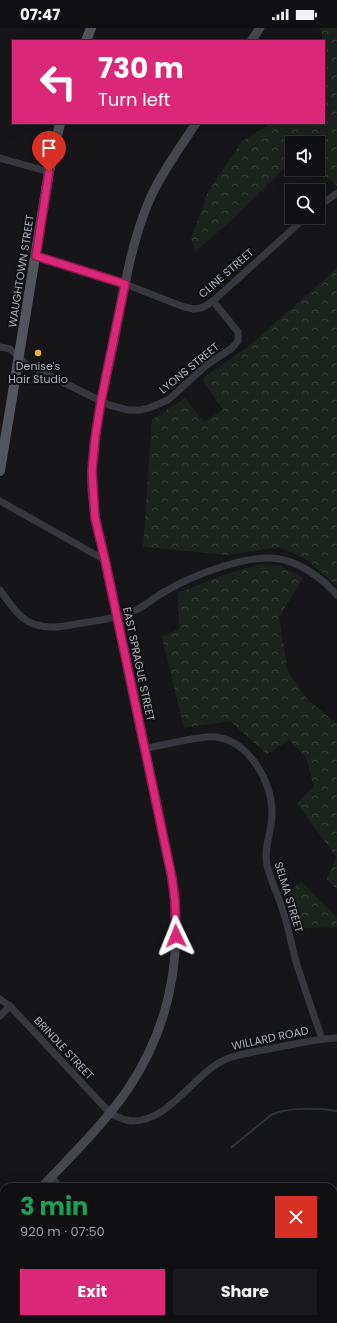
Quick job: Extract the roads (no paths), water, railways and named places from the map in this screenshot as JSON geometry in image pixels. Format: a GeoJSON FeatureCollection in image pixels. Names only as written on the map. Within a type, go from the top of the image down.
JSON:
{"type":"FeatureCollection","features":[{"type":"Feature","properties":{"kind":"main road"},"geometry":{"type":"LineString","coordinates":[[86,40],[91,28]]}},
{"type":"Feature","properties":{"kind":"main road","name":"WAUGHTOWN STREET"},"geometry":{"type":"LineString","coordinates":[[0,471],[3,432],[19,357],[49,172],[60,124]]}},
{"type":"Feature","properties":{"kind":"street"},"geometry":{"type":"LineString","coordinates":[[252,40],[260,28]]}},
{"type":"Feature","properties":{"kind":"street","name":"EAST SPRAGUE STREET"},"geometry":{"type":"LineString","coordinates":[[46,1183],[110,1113],[128,1089],[154,1042],[162,1020],[169,996],[176,950],[175,901],[173,885],[95,518],[92,471],[101,401],[125,284],[138,230],[150,199],[166,168],[195,124]]}},
{"type":"Feature","properties":{"kind":"street"},"geometry":{"type":"LineString","coordinates":[[0,158],[49,172]]}},
{"type":"Feature","properties":{"kind":"street"},"geometry":{"type":"LineString","coordinates":[[325,201],[337,192]]}},
{"type":"Feature","properties":{"kind":"street","name":"CLINE STREET"},"geometry":{"type":"LineString","coordinates":[[36,256],[125,284],[184,307],[194,309],[207,305],[213,301],[298,224]]}},
{"type":"Feature","properties":{"kind":"street","name":"LYONS STREET"},"geometry":{"type":"LineString","coordinates":[[0,347],[10,349],[26,364],[109,405],[128,410],[144,409],[162,404],[176,395],[208,364],[232,348],[238,340],[238,332],[213,301]]}},
{"type":"Feature","properties":{"kind":"street"},"geometry":{"type":"LineString","coordinates":[[0,501],[105,560]]}},
{"type":"Feature","properties":{"kind":"street"},"geometry":{"type":"LineString","coordinates":[[0,590],[10,604],[24,619],[43,627],[65,626],[117,617],[133,612],[165,591],[200,574],[246,561],[265,558],[284,560],[308,571],[337,595]]}},
{"type":"Feature","properties":{"kind":"street","name":"SELMA STREET"},"geometry":{"type":"LineString","coordinates":[[144,749],[186,740],[215,737],[227,739],[239,746],[256,763],[262,772],[269,788],[272,800],[272,823],[266,857],[267,865],[283,911],[295,958],[322,1039]]}},
{"type":"Feature","properties":{"kind":"street","name":"BRINDLE STREET"},"geometry":{"type":"LineString","coordinates":[[0,999],[10,1006],[110,1113]]}},
{"type":"Feature","properties":{"kind":"street"},"geometry":{"type":"LineString","coordinates":[[0,1016],[10,1006]]}},
{"type":"Feature","properties":{"kind":"street","name":"WILLARD ROAD"},"geometry":{"type":"LineString","coordinates":[[110,1113],[119,1118],[133,1121],[151,1116],[170,1105],[210,1070],[229,1058],[322,1039],[337,1038]]}},
{"type":"Feature","properties":{"kind":"street"},"geometry":{"type":"LineString","coordinates":[[51,1177],[56,1183]]}},
{"type":"Feature","properties":{"kind":"waterway"},"geometry":{"type":"LineString","coordinates":[[232,1147],[271,1115],[277,1112],[294,1109],[322,1109],[337,1111]]}},
{"type":"Feature","properties":{"kind":"place","name":"Denise's Hair Studio"},"geometry":{"type":"Point","coordinates":[38,353]}}]}
